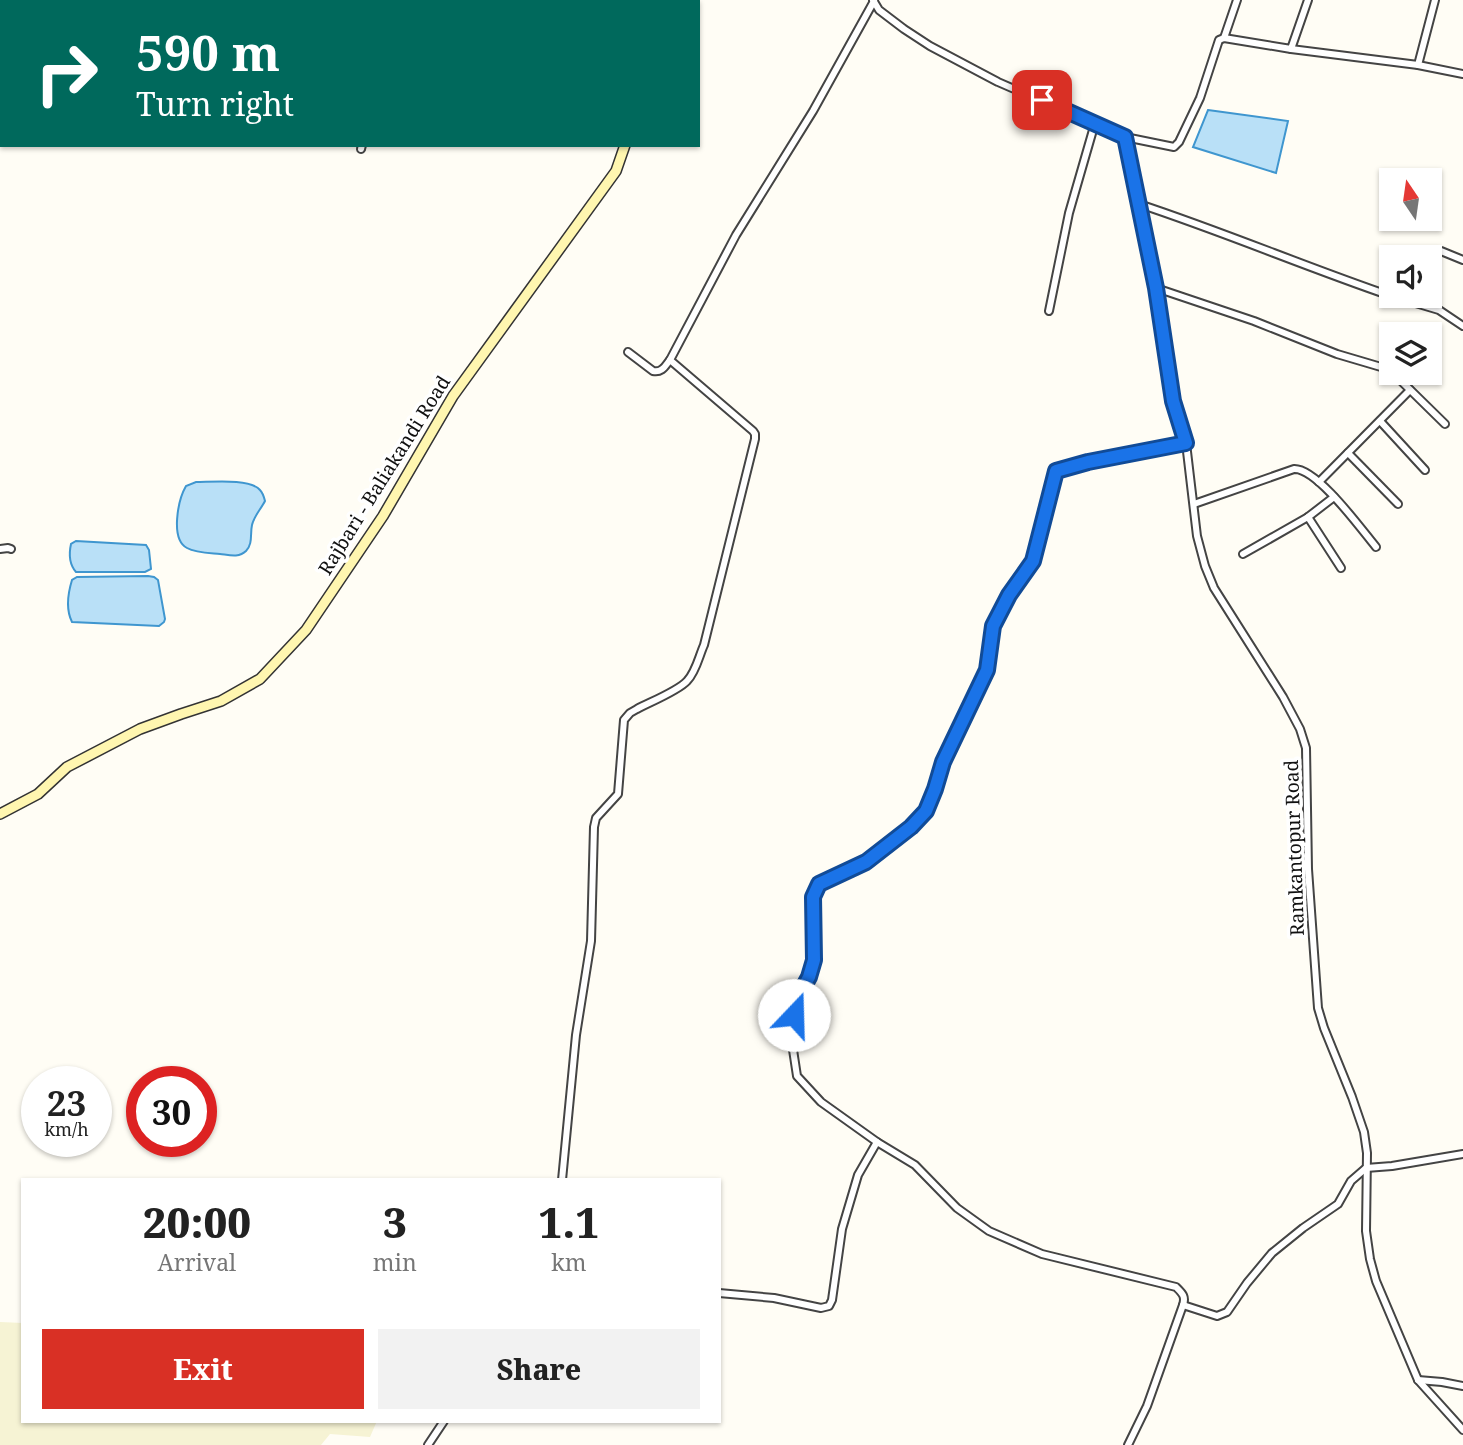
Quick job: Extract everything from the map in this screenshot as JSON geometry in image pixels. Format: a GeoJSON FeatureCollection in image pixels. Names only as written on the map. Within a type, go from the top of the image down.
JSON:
{"type":"FeatureCollection","features":[{"type":"Feature","properties":{"kind":"main road","name":"Rajbari - Baliakandi Road"},"geometry":{"type":"LineString","coordinates":[[0,814],[38,794],[67,767],[140,729],[221,701],[260,679],[306,630],[383,516],[453,396],[616,171],[624,147]]}},
{"type":"Feature","properties":{"kind":"street"},"geometry":{"type":"LineString","coordinates":[[1224,38],[1237,0]]}},
{"type":"Feature","properties":{"kind":"street"},"geometry":{"type":"LineString","coordinates":[[1292,50],[1308,0]]}},
{"type":"Feature","properties":{"kind":"street"},"geometry":{"type":"LineString","coordinates":[[1418,65],[1435,0]]}},
{"type":"Feature","properties":{"kind":"street"},"geometry":{"type":"LineString","coordinates":[[628,352],[657,372],[670,360],[736,235],[813,111],[873,1],[879,10],[930,46],[998,82],[1125,137],[1174,147],[1178,144],[1200,98],[1217,44],[1224,38],[1292,50],[1418,65],[1463,74]]}},
{"type":"Feature","properties":{"kind":"street"},"geometry":{"type":"LineString","coordinates":[[1049,311],[1069,213],[1095,124]]}},
{"type":"Feature","properties":{"kind":"street","name":"Ramkantopur Road"},"geometry":{"type":"LineString","coordinates":[[1125,137],[1156,288],[1173,401],[1186,443],[1199,547],[1214,588],[1283,697],[1300,729],[1306,748],[1308,869],[1318,1008],[1364,1132],[1367,1153],[1366,1231],[1370,1259],[1376,1281],[1418,1380],[1463,1430]]}},
{"type":"Feature","properties":{"kind":"street"},"geometry":{"type":"LineString","coordinates":[[1139,204],[1184,218],[1379,291]]}},
{"type":"Feature","properties":{"kind":"street"},"geometry":{"type":"LineString","coordinates":[[1442,251],[1463,260]]}},
{"type":"Feature","properties":{"kind":"street"},"geometry":{"type":"LineString","coordinates":[[1156,288],[1254,321],[1337,354],[1379,366]]}},
{"type":"Feature","properties":{"kind":"street"},"geometry":{"type":"LineString","coordinates":[[1435,308],[1463,326]]}},
{"type":"Feature","properties":{"kind":"street"},"geometry":{"type":"LineString","coordinates":[[562,1178],[576,1035],[591,941],[596,818],[618,794],[624,720],[637,709],[689,680],[704,645],[755,439],[753,431],[670,360]]}},
{"type":"Feature","properties":{"kind":"street"},"geometry":{"type":"LineString","coordinates":[[1405,385],[1445,424]]}},
{"type":"Feature","properties":{"kind":"street"},"geometry":{"type":"LineString","coordinates":[[1319,482],[1410,390]]}},
{"type":"Feature","properties":{"kind":"street"},"geometry":{"type":"LineString","coordinates":[[1380,421],[1425,470]]}},
{"type":"Feature","properties":{"kind":"street"},"geometry":{"type":"LineString","coordinates":[[1128,1445],[1147,1406],[1185,1299],[1184,1294],[1176,1287],[1042,1254],[989,1231],[957,1208],[915,1165],[877,1142],[821,1101],[797,1076],[790,1030],[797,999],[809,977],[814,960],[813,897],[819,884],[858,866],[885,848],[926,811],[943,762],[987,670],[993,626],[1009,595],[1033,561],[1056,471],[1186,443]]}},
{"type":"Feature","properties":{"kind":"street"},"geometry":{"type":"LineString","coordinates":[[1348,453],[1398,504]]}},
{"type":"Feature","properties":{"kind":"street"},"geometry":{"type":"LineString","coordinates":[[1194,504],[1300,468],[1334,497],[1376,547]]}},
{"type":"Feature","properties":{"kind":"street"},"geometry":{"type":"LineString","coordinates":[[1243,554],[1308,517],[1334,497]]}},
{"type":"Feature","properties":{"kind":"street"},"geometry":{"type":"LineString","coordinates":[[1308,517],[1341,568]]}},
{"type":"Feature","properties":{"kind":"street"},"geometry":{"type":"LineString","coordinates":[[0,549],[11,549]]}},
{"type":"Feature","properties":{"kind":"street"},"geometry":{"type":"LineString","coordinates":[[721,1293],[774,1298],[821,1308],[829,1306],[842,1229],[858,1175],[877,1142]]}},
{"type":"Feature","properties":{"kind":"street"},"geometry":{"type":"LineString","coordinates":[[1183,1305],[1217,1316],[1227,1312],[1272,1254],[1338,1204],[1351,1181],[1366,1168],[1463,1154]]}},
{"type":"Feature","properties":{"kind":"street"},"geometry":{"type":"LineString","coordinates":[[1418,1380],[1463,1386]]}},
{"type":"Feature","properties":{"kind":"street"},"geometry":{"type":"LineString","coordinates":[[428,1445],[443,1423]]}},
{"type":"Feature","properties":{"kind":"shaded area"},"geometry":{"type":"Polygon","coordinates":[[[0,1322],[21,1323],[21,1423],[376,1423],[370,1437],[330,1434],[321,1445],[0,1445],[0,1322]]]}},
{"type":"Feature","properties":{"kind":"water"},"geometry":{"type":"Polygon","coordinates":[[[1208,110],[1288,121],[1276,173],[1193,147],[1208,110]]]}},
{"type":"Feature","properties":{"kind":"water"},"geometry":{"type":"Polygon","coordinates":[[[196,482],[239,482],[255,486],[262,492],[265,501],[253,522],[250,545],[240,555],[199,552],[182,543],[177,528],[180,500],[186,486],[196,482]]]}},
{"type":"Feature","properties":{"kind":"water"},"geometry":{"type":"Polygon","coordinates":[[[76,541],[146,545],[151,569],[145,572],[76,572],[70,555],[71,544],[76,541]]]}},
{"type":"Feature","properties":{"kind":"water"},"geometry":{"type":"Polygon","coordinates":[[[148,576],[158,580],[165,619],[159,626],[72,622],[68,601],[72,580],[77,577],[148,576]]]}},
{"type":"Feature","properties":{"kind":"route"},"geometry":{"type":"LineString","coordinates":[[794,1015],[797,999],[809,977],[814,960],[813,897],[819,884],[866,862],[911,827],[926,811],[943,762],[987,670],[993,626],[1009,595],[1033,561],[1056,471],[1186,443],[1173,401],[1156,288],[1125,137],[1042,100]]}}]}
